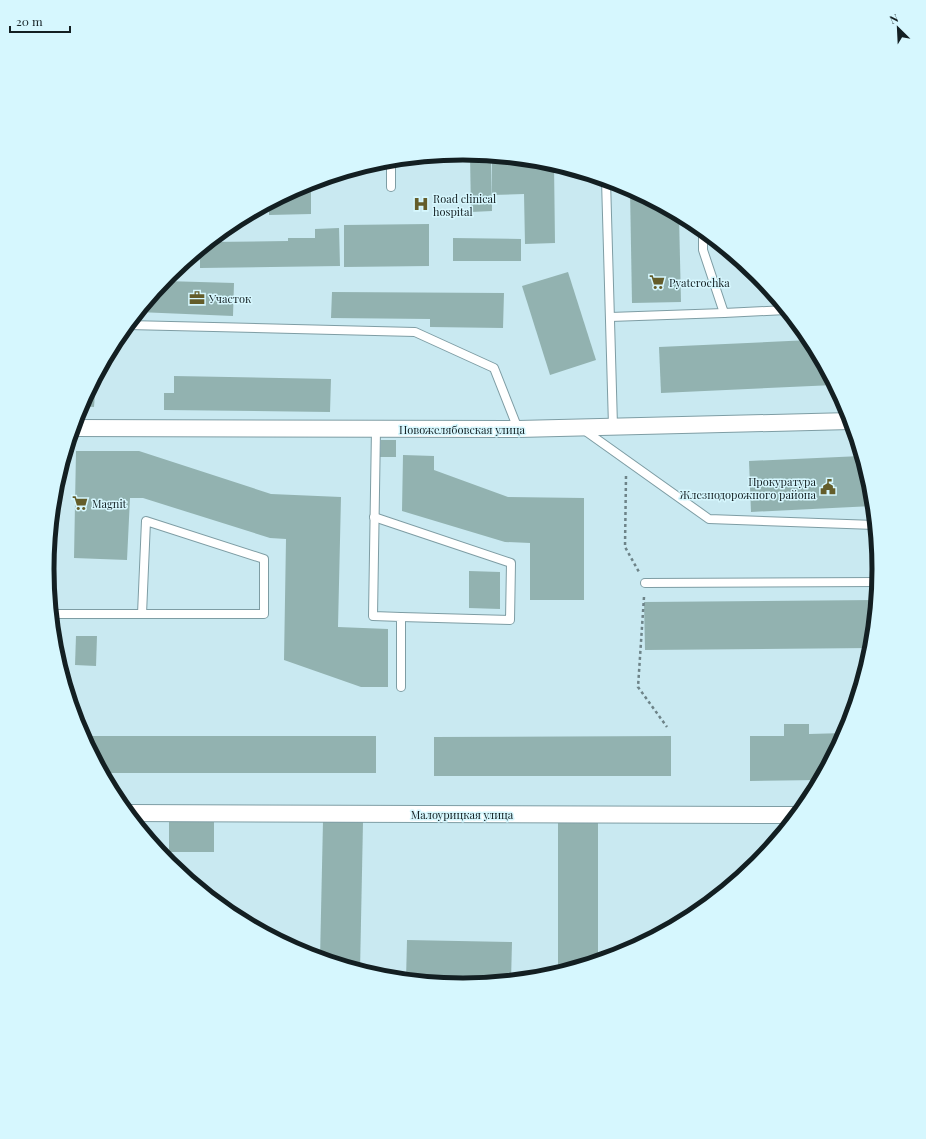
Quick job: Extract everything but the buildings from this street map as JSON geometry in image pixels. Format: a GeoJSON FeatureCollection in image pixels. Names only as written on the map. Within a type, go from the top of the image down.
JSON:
{"type":"FeatureCollection","features":[{"type":"Feature","properties":{"kind":"street","name":"Новожелябовская улица"},"geometry":{"type":"LineString","coordinates":[[80,428],[518,429],[844,421]]}},
{"type":"Feature","properties":{"kind":"street","name":"Малоурицкая улица"},"geometry":{"type":"LineString","coordinates":[[135,813],[789,815]]}},
{"type":"Feature","properties":{"kind":"lane"},"geometry":{"type":"LineString","coordinates":[[391,167],[391,187]]}},
{"type":"Feature","properties":{"kind":"lane"},"geometry":{"type":"LineString","coordinates":[[606,187],[613,426]]}},
{"type":"Feature","properties":{"kind":"lane"},"geometry":{"type":"LineString","coordinates":[[702,238],[703,250],[724,313]]}},
{"type":"Feature","properties":{"kind":"lane"},"geometry":{"type":"LineString","coordinates":[[610,317],[779,310]]}},
{"type":"Feature","properties":{"kind":"lane"},"geometry":{"type":"LineString","coordinates":[[136,325],[415,332],[494,368],[518,429]]}},
{"type":"Feature","properties":{"kind":"lane"},"geometry":{"type":"LineString","coordinates":[[581,427],[709,519],[870,525]]}},
{"type":"Feature","properties":{"kind":"lane"},"geometry":{"type":"LineString","coordinates":[[374,518],[511,563],[510,620],[373,616],[374,518],[376,429]]}},
{"type":"Feature","properties":{"kind":"lane"},"geometry":{"type":"LineString","coordinates":[[56,614],[142,614],[264,614],[264,559],[146,521],[142,614]]}},
{"type":"Feature","properties":{"kind":"lane"},"geometry":{"type":"LineString","coordinates":[[645,583],[872,582]]}},
{"type":"Feature","properties":{"kind":"lane"},"geometry":{"type":"LineString","coordinates":[[401,617],[401,687]]}},
{"type":"Feature","properties":{"kind":"place","name":"Road clinical hospital"},"geometry":{"type":"Point","coordinates":[421,204]}},
{"type":"Feature","properties":{"kind":"place","name":"Pyaterochka"},"geometry":{"type":"Point","coordinates":[657,282]}},
{"type":"Feature","properties":{"kind":"place","name":"Участок"},"geometry":{"type":"Point","coordinates":[197,298]}},
{"type":"Feature","properties":{"kind":"place","name":"Прокуратура Жлезнодорожного района"},"geometry":{"type":"Point","coordinates":[828,487]}},
{"type":"Feature","properties":{"kind":"place","name":"Magnit"},"geometry":{"type":"Point","coordinates":[80,503]}}]}
